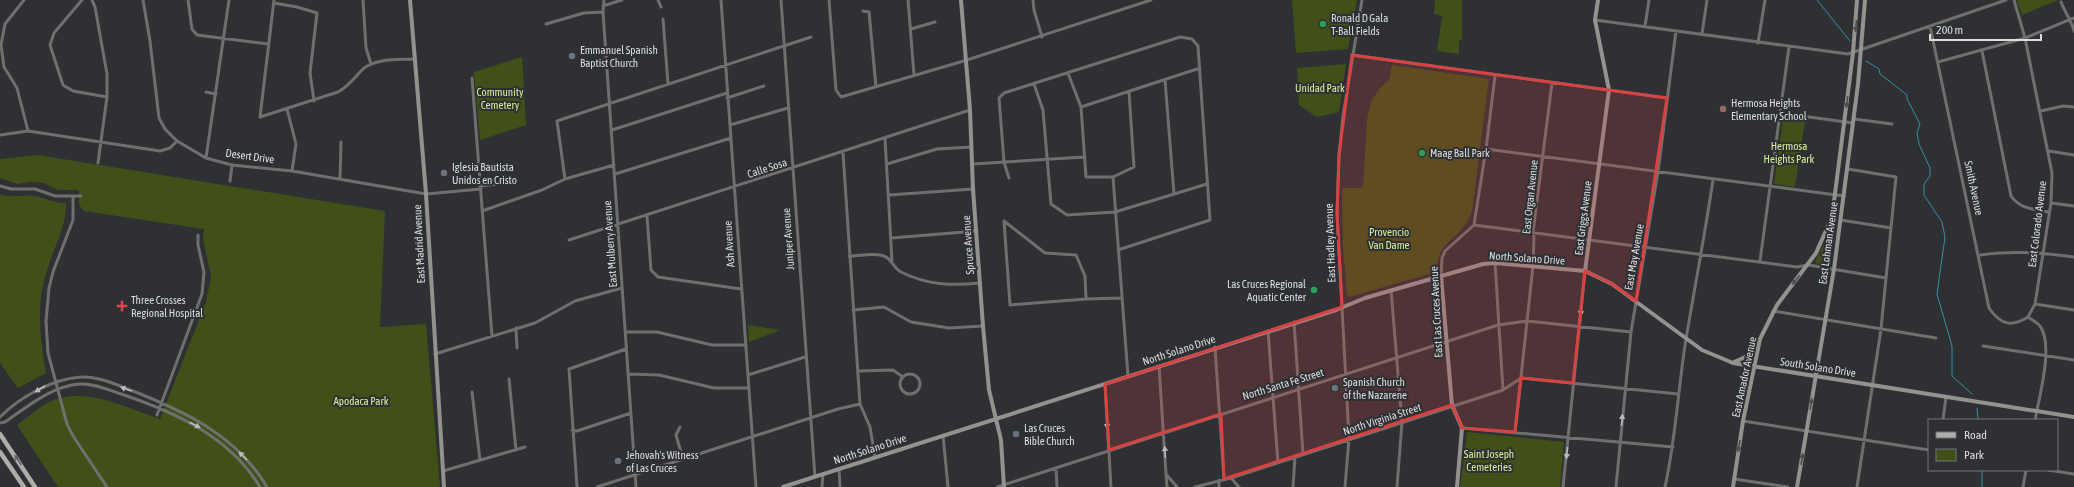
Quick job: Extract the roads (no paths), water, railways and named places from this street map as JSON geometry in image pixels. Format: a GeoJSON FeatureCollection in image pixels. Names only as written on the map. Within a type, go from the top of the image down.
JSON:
{"type":"FeatureCollection","features":[{"type":"Feature","properties":{"kind":"main road","name":"East Madrid Avenue"},"geometry":{"type":"LineString","coordinates":[[410,0],[426,194],[444,487]]}},
{"type":"Feature","properties":{"kind":"main road","name":"Spruce Avenue"},"geometry":{"type":"LineString","coordinates":[[961,0],[967,60],[973,189],[983,326],[989,390],[1001,440],[1004,486]]}},
{"type":"Feature","properties":{"kind":"main road","name":"East Griggs Avenue"},"geometry":{"type":"LineString","coordinates":[[1585,271],[1608,90],[1595,20],[1598,0]]}},
{"type":"Feature","properties":{"kind":"main road","name":"East Lohman Avenue"},"geometry":{"type":"LineString","coordinates":[[1836,195],[1853,53],[1857,0]]}},
{"type":"Feature","properties":{"kind":"main road","name":"East Lohman Avenue"},"geometry":{"type":"LineString","coordinates":[[1797,487],[1826,321],[1841,220],[1858,84],[1865,0]]}},
{"type":"Feature","properties":{"kind":"main road","name":"East Amador Avenue"},"geometry":{"type":"LineString","coordinates":[[1733,487],[1743,421],[1760,339],[1773,311],[1808,265],[1823,239],[1832,217],[1836,195]]}},
{"type":"Feature","properties":{"kind":"main road","name":"North Solano Drive"},"geometry":{"type":"LineString","coordinates":[[783,487],[1105,384],[1391,290],[1442,276],[1470,266],[1494,263],[1585,271]]}},
{"type":"Feature","properties":{"kind":"main road","name":"South Solano Drive"},"geometry":{"type":"LineString","coordinates":[[1585,271],[1612,284],[1686,339],[1714,356],[1733,363],[2074,417]]}},
{"type":"Feature","properties":{"kind":"main road","name":"East Las Cruces Avenue"},"geometry":{"type":"LineString","coordinates":[[1442,276],[1452,405],[1462,428],[1457,487]]}},
{"type":"Feature","properties":{"kind":"main road"},"geometry":{"type":"LineString","coordinates":[[1733,363],[1750,355],[1760,339]]}},
{"type":"Feature","properties":{"kind":"main road"},"geometry":{"type":"LineString","coordinates":[[0,434],[35,487]]}},
{"type":"Feature","properties":{"kind":"main road"},"geometry":{"type":"LineString","coordinates":[[0,452],[24,486],[30,487]]}},
{"type":"Feature","properties":{"kind":"street"},"geometry":{"type":"LineString","coordinates":[[24,0],[5,24],[1,45],[4,67],[17,88],[28,131]]}},
{"type":"Feature","properties":{"kind":"street"},"geometry":{"type":"LineString","coordinates":[[82,0],[54,34],[50,45],[63,85],[73,91],[108,97]]}},
{"type":"Feature","properties":{"kind":"street"},"geometry":{"type":"LineString","coordinates":[[92,0],[95,7],[107,74],[108,97],[98,163]]}},
{"type":"Feature","properties":{"kind":"street","name":"Desert Drive"},"geometry":{"type":"LineString","coordinates":[[143,0],[150,41],[158,118],[165,129],[177,141],[206,158],[232,165],[292,171],[340,178],[426,194],[480,188],[507,183]]}},
{"type":"Feature","properties":{"kind":"street"},"geometry":{"type":"LineString","coordinates":[[188,0],[192,29],[197,34],[268,44]]}},
{"type":"Feature","properties":{"kind":"street"},"geometry":{"type":"LineString","coordinates":[[206,158],[229,0]]}},
{"type":"Feature","properties":{"kind":"street"},"geometry":{"type":"LineString","coordinates":[[363,0],[366,48],[371,64]]}},
{"type":"Feature","properties":{"kind":"street","name":"East Mulberry Avenue"},"geometry":{"type":"LineString","coordinates":[[604,0],[603,12],[609,104],[636,487]]}},
{"type":"Feature","properties":{"kind":"street"},"geometry":{"type":"LineString","coordinates":[[604,6],[622,0]]}},
{"type":"Feature","properties":{"kind":"street"},"geometry":{"type":"LineString","coordinates":[[658,0],[661,7]]}},
{"type":"Feature","properties":{"kind":"street","name":"Ash Avenue"},"geometry":{"type":"LineString","coordinates":[[721,0],[756,487]]}},
{"type":"Feature","properties":{"kind":"street","name":"Juniper Avenue"},"geometry":{"type":"LineString","coordinates":[[780,0],[815,477]]}},
{"type":"Feature","properties":{"kind":"street"},"geometry":{"type":"LineString","coordinates":[[830,0],[836,90],[841,97],[1042,37],[1151,0]]}},
{"type":"Feature","properties":{"kind":"street"},"geometry":{"type":"LineString","coordinates":[[908,0],[914,75]]}},
{"type":"Feature","properties":{"kind":"street"},"geometry":{"type":"LineString","coordinates":[[1033,0],[1034,10],[1042,37]]}},
{"type":"Feature","properties":{"kind":"street"},"geometry":{"type":"LineString","coordinates":[[1136,0],[1138,5]]}},
{"type":"Feature","properties":{"kind":"street","name":"East Hadley Avenue"},"geometry":{"type":"LineString","coordinates":[[1345,487],[1349,438],[1337,214],[1339,155],[1352,55],[1362,0]]}},
{"type":"Feature","properties":{"kind":"street"},"geometry":{"type":"LineString","coordinates":[[1645,26],[1649,0]]}},
{"type":"Feature","properties":{"kind":"street"},"geometry":{"type":"LineString","coordinates":[[1702,34],[1707,0]]}},
{"type":"Feature","properties":{"kind":"street"},"geometry":{"type":"LineString","coordinates":[[1758,42],[1765,0]]}},
{"type":"Feature","properties":{"kind":"street"},"geometry":{"type":"LineString","coordinates":[[1595,20],[1848,54],[2006,0]]}},
{"type":"Feature","properties":{"kind":"street","name":"East Colorado Avenue"},"geometry":{"type":"LineString","coordinates":[[2014,0],[2025,38],[2041,111],[2052,173],[2051,203],[2048,212],[2035,304],[2028,317]]}},
{"type":"Feature","properties":{"kind":"street"},"geometry":{"type":"LineString","coordinates":[[314,101],[310,73],[317,13],[274,2],[260,117],[314,101],[346,88],[371,64],[383,61],[414,59]]}},
{"type":"Feature","properties":{"kind":"street"},"geometry":{"type":"LineString","coordinates":[[2061,2],[2068,20],[2073,25],[2074,32]]}},
{"type":"Feature","properties":{"kind":"street"},"geometry":{"type":"LineString","coordinates":[[863,11],[869,12],[876,87]]}},
{"type":"Feature","properties":{"kind":"street"},"geometry":{"type":"LineString","coordinates":[[546,24],[584,13],[603,12]]}},
{"type":"Feature","properties":{"kind":"street"},"geometry":{"type":"LineString","coordinates":[[1938,62],[2025,38],[2074,18]]}},
{"type":"Feature","properties":{"kind":"street"},"geometry":{"type":"LineString","coordinates":[[663,19],[668,84]]}},
{"type":"Feature","properties":{"kind":"street"},"geometry":{"type":"LineString","coordinates":[[911,29],[935,22]]}},
{"type":"Feature","properties":{"kind":"street","name":"Smith Avenue"},"geometry":{"type":"LineString","coordinates":[[1930,26],[1980,255],[1989,308],[1996,318],[2008,323],[2018,323],[2028,317]]}},
{"type":"Feature","properties":{"kind":"street","name":"East May Avenue"},"geometry":{"type":"LineString","coordinates":[[1616,487],[1631,332],[1658,172],[1676,31]]}},
{"type":"Feature","properties":{"kind":"street"},"geometry":{"type":"LineString","coordinates":[[565,179],[557,121],[811,37]]}},
{"type":"Feature","properties":{"kind":"street"},"geometry":{"type":"LineString","coordinates":[[1010,178],[1004,162],[999,98],[1004,93],[1180,37],[1192,39],[1198,46],[1210,220],[1118,250]]}},
{"type":"Feature","properties":{"kind":"street"},"geometry":{"type":"LineString","coordinates":[[1760,261],[1789,47]]}},
{"type":"Feature","properties":{"kind":"street"},"geometry":{"type":"LineString","coordinates":[[1982,51],[2011,196],[2016,203],[2025,208],[2048,212]]}},
{"type":"Feature","properties":{"kind":"street"},"geometry":{"type":"LineString","coordinates":[[1352,55],[1495,76],[1667,98]]}},
{"type":"Feature","properties":{"kind":"street"},"geometry":{"type":"LineString","coordinates":[[1081,107],[1200,68]]}},
{"type":"Feature","properties":{"kind":"street"},"geometry":{"type":"LineString","coordinates":[[1068,73],[1081,107],[1086,177],[1113,177],[1134,167],[1129,92]]}},
{"type":"Feature","properties":{"kind":"street"},"geometry":{"type":"LineString","coordinates":[[1495,76],[1486,149],[1474,225],[1646,246],[1797,267],[1808,265],[1886,278]]}},
{"type":"Feature","properties":{"kind":"street"},"geometry":{"type":"LineString","coordinates":[[472,78],[492,336]]}},
{"type":"Feature","properties":{"kind":"street"},"geometry":{"type":"LineString","coordinates":[[1165,80],[1174,194]]}},
{"type":"Feature","properties":{"kind":"street","name":"East Organ Avenue"},"geometry":{"type":"LineString","coordinates":[[1515,432],[1533,266],[1533,232],[1552,83]]}},
{"type":"Feature","properties":{"kind":"street"},"geometry":{"type":"LineString","coordinates":[[1034,84],[1043,110],[1051,204],[1067,215],[1115,212],[1207,184]]}},
{"type":"Feature","properties":{"kind":"street"},"geometry":{"type":"LineString","coordinates":[[728,98],[764,86]]}},
{"type":"Feature","properties":{"kind":"street"},"geometry":{"type":"LineString","coordinates":[[206,92],[216,94]]}},
{"type":"Feature","properties":{"kind":"street"},"geometry":{"type":"LineString","coordinates":[[612,130],[727,93]]}},
{"type":"Feature","properties":{"kind":"street"},"geometry":{"type":"LineString","coordinates":[[2041,111],[2063,106],[2074,107]]}},
{"type":"Feature","properties":{"kind":"street"},"geometry":{"type":"LineString","coordinates":[[730,125],[788,108]]}},
{"type":"Feature","properties":{"kind":"street"},"geometry":{"type":"LineString","coordinates":[[287,109],[296,144],[292,171]]}},
{"type":"Feature","properties":{"kind":"street","name":"Calle Sosa"},"geometry":{"type":"LineString","coordinates":[[569,240],[843,153],[970,110]]}},
{"type":"Feature","properties":{"kind":"street"},"geometry":{"type":"LineString","coordinates":[[1780,113],[1845,122],[1853,121],[1892,124]]}},
{"type":"Feature","properties":{"kind":"street"},"geometry":{"type":"LineString","coordinates":[[0,135],[28,131],[160,151],[170,148],[177,141]]}},
{"type":"Feature","properties":{"kind":"street"},"geometry":{"type":"LineString","coordinates":[[615,174],[731,138]]}},
{"type":"Feature","properties":{"kind":"street"},"geometry":{"type":"LineString","coordinates":[[885,139],[892,261]]}},
{"type":"Feature","properties":{"kind":"street"},"geometry":{"type":"LineString","coordinates":[[340,178],[341,142]]}},
{"type":"Feature","properties":{"kind":"street"},"geometry":{"type":"LineString","coordinates":[[887,164],[937,148],[972,147]]}},
{"type":"Feature","properties":{"kind":"street"},"geometry":{"type":"LineString","coordinates":[[1486,149],[1542,158],[1844,196]]}},
{"type":"Feature","properties":{"kind":"street"},"geometry":{"type":"LineString","coordinates":[[2049,151],[2074,155]]}},
{"type":"Feature","properties":{"kind":"street"},"geometry":{"type":"LineString","coordinates":[[843,153],[849,256],[859,371],[860,404],[870,427],[875,457]]}},
{"type":"Feature","properties":{"kind":"street"},"geometry":{"type":"LineString","coordinates":[[973,164],[1084,157]]}},
{"type":"Feature","properties":{"kind":"street"},"geometry":{"type":"LineString","coordinates":[[230,181],[232,165]]}},
{"type":"Feature","properties":{"kind":"street"},"geometry":{"type":"LineString","coordinates":[[482,212],[542,190],[565,179],[614,165]]}},
{"type":"Feature","properties":{"kind":"street"},"geometry":{"type":"LineString","coordinates":[[1848,169],[1896,177],[1881,329],[1857,487]]}},
{"type":"Feature","properties":{"kind":"street"},"geometry":{"type":"LineString","coordinates":[[1113,177],[1128,376]]}},
{"type":"Feature","properties":{"kind":"street"},"geometry":{"type":"LineString","coordinates":[[1665,487],[1673,447],[1678,394],[1686,339],[1702,254],[1713,180]]}},
{"type":"Feature","properties":{"kind":"street"},"geometry":{"type":"LineString","coordinates":[[0,186],[11,190],[35,189],[55,196],[81,196]]}},
{"type":"Feature","properties":{"kind":"street"},"geometry":{"type":"LineString","coordinates":[[889,195],[973,189]]}},
{"type":"Feature","properties":{"kind":"street"},"geometry":{"type":"LineString","coordinates":[[73,196],[73,220],[53,272],[47,303],[46,334],[48,353],[59,388],[62,408],[73,436],[107,487]]}},
{"type":"Feature","properties":{"kind":"street"},"geometry":{"type":"LineString","coordinates":[[2051,203],[2074,206]]}},
{"type":"Feature","properties":{"kind":"street"},"geometry":{"type":"LineString","coordinates":[[647,216],[651,270],[658,277],[741,289]]}},
{"type":"Feature","properties":{"kind":"street"},"geometry":{"type":"LineString","coordinates":[[1841,220],[1891,228]]}},
{"type":"Feature","properties":{"kind":"street"},"geometry":{"type":"LineString","coordinates":[[1086,299],[1084,276],[1076,255],[1045,253],[1004,221],[1010,305],[1086,299],[1122,298]]}},
{"type":"Feature","properties":{"kind":"street","name":"East Las Cruces Avenue"},"geometry":{"type":"LineString","coordinates":[[1442,276],[1442,258],[1445,251],[1474,225]]}},
{"type":"Feature","properties":{"kind":"street"},"geometry":{"type":"LineString","coordinates":[[891,238],[977,232]]}},
{"type":"Feature","properties":{"kind":"street"},"geometry":{"type":"LineString","coordinates":[[157,415],[202,294],[204,272],[198,244],[198,235]]}},
{"type":"Feature","properties":{"kind":"street"},"geometry":{"type":"LineString","coordinates":[[1980,255],[2003,252],[2042,252],[2074,257]]}},
{"type":"Feature","properties":{"kind":"street"},"geometry":{"type":"LineString","coordinates":[[849,256],[881,254],[892,261],[899,271],[933,284],[951,286],[980,283]]}},
{"type":"Feature","properties":{"kind":"street"},"geometry":{"type":"LineString","coordinates":[[1494,263],[1503,390]]}},
{"type":"Feature","properties":{"kind":"street","name":"East Griggs Avenue"},"geometry":{"type":"LineString","coordinates":[[1563,487],[1585,271]]}},
{"type":"Feature","properties":{"kind":"street"},"geometry":{"type":"LineString","coordinates":[[435,354],[535,323],[575,301],[622,288]]}},
{"type":"Feature","properties":{"kind":"street"},"geometry":{"type":"LineString","coordinates":[[1391,290],[1402,422],[1397,487]]}},
{"type":"Feature","properties":{"kind":"street"},"geometry":{"type":"LineString","coordinates":[[2035,304],[2074,310]]}},
{"type":"Feature","properties":{"kind":"street"},"geometry":{"type":"LineString","coordinates":[[854,310],[884,307],[911,322],[949,328],[983,326]]}},
{"type":"Feature","properties":{"kind":"street"},"geometry":{"type":"LineString","coordinates":[[1773,311],[1826,321],[1936,338]]}},
{"type":"Feature","properties":{"kind":"street"},"geometry":{"type":"LineString","coordinates":[[2028,317],[2040,326],[2045,338],[2046,356],[2035,419]]}},
{"type":"Feature","properties":{"kind":"street","name":"North Santa Fe Street"},"geometry":{"type":"LineString","coordinates":[[997,487],[1004,486],[1273,396],[1397,358],[1446,340],[1498,324],[1527,321],[1631,332]]}},
{"type":"Feature","properties":{"kind":"street"},"geometry":{"type":"LineString","coordinates":[[1294,322],[1303,454]]}},
{"type":"Feature","properties":{"kind":"street"},"geometry":{"type":"LineString","coordinates":[[516,328],[517,348]]}},
{"type":"Feature","properties":{"kind":"street"},"geometry":{"type":"LineString","coordinates":[[1268,331],[1278,462]]}},
{"type":"Feature","properties":{"kind":"street"},"geometry":{"type":"LineString","coordinates":[[625,332],[657,332],[712,345],[745,345]]}},
{"type":"Feature","properties":{"kind":"street"},"geometry":{"type":"LineString","coordinates":[[1983,346],[2074,360]]}},
{"type":"Feature","properties":{"kind":"street"},"geometry":{"type":"LineString","coordinates":[[1215,347],[1224,479]]}},
{"type":"Feature","properties":{"kind":"street"},"geometry":{"type":"LineString","coordinates":[[577,487],[569,369],[626,349]]}},
{"type":"Feature","properties":{"kind":"street"},"geometry":{"type":"LineString","coordinates":[[748,374],[805,357]]}},
{"type":"Feature","properties":{"kind":"street"},"geometry":{"type":"LineString","coordinates":[[1159,366],[1167,487]]}},
{"type":"Feature","properties":{"kind":"street"},"geometry":{"type":"LineString","coordinates":[[859,371],[893,370],[903,377]]}},
{"type":"Feature","properties":{"kind":"street"},"geometry":{"type":"LineString","coordinates":[[628,374],[659,375],[714,388],[748,388]]}},
{"type":"Feature","properties":{"kind":"street"},"geometry":{"type":"LineString","coordinates":[[909,374],[916,376],[919,386],[916,391],[910,394],[902,389],[900,383],[903,377],[909,374]]}},
{"type":"Feature","properties":{"kind":"street"},"geometry":{"type":"LineString","coordinates":[[0,417],[35,392],[56,380],[82,377],[94,378],[162,402],[199,420],[222,436],[246,458],[267,487]]}},
{"type":"Feature","properties":{"kind":"street"},"geometry":{"type":"LineString","coordinates":[[1522,378],[1678,394]]}},
{"type":"Feature","properties":{"kind":"street","name":"North Virginia Street"},"geometry":{"type":"LineString","coordinates":[[1195,487],[1231,478],[1349,438],[1503,390],[1522,378]]}},
{"type":"Feature","properties":{"kind":"street"},"geometry":{"type":"LineString","coordinates":[[509,379],[516,450]]}},
{"type":"Feature","properties":{"kind":"street"},"geometry":{"type":"LineString","coordinates":[[0,423],[5,422],[44,396],[59,388],[80,384],[90,385],[159,408],[206,431],[238,459],[259,486],[264,482]]}},
{"type":"Feature","properties":{"kind":"street"},"geometry":{"type":"LineString","coordinates":[[1105,384],[1111,487]]}},
{"type":"Feature","properties":{"kind":"street"},"geometry":{"type":"LineString","coordinates":[[472,392],[480,460]]}},
{"type":"Feature","properties":{"kind":"street"},"geometry":{"type":"LineString","coordinates":[[1943,419],[1946,397]]}},
{"type":"Feature","properties":{"kind":"street"},"geometry":{"type":"LineString","coordinates":[[597,487],[838,409],[860,404]]}},
{"type":"Feature","properties":{"kind":"street"},"geometry":{"type":"LineString","coordinates":[[572,430],[577,431],[631,413]]}},
{"type":"Feature","properties":{"kind":"street"},"geometry":{"type":"LineString","coordinates":[[1743,421],[1928,450]]}},
{"type":"Feature","properties":{"kind":"street"},"geometry":{"type":"LineString","coordinates":[[680,427],[676,435],[684,459]]}},
{"type":"Feature","properties":{"kind":"street"},"geometry":{"type":"LineString","coordinates":[[1462,428],[1673,447]]}},
{"type":"Feature","properties":{"kind":"street"},"geometry":{"type":"LineString","coordinates":[[943,435],[948,487]]}},
{"type":"Feature","properties":{"kind":"street"},"geometry":{"type":"LineString","coordinates":[[218,441],[222,436]]}},
{"type":"Feature","properties":{"kind":"street"},"geometry":{"type":"LineString","coordinates":[[443,472],[525,447]]}},
{"type":"Feature","properties":{"kind":"street"},"geometry":{"type":"LineString","coordinates":[[1293,487],[1294,457]]}},
{"type":"Feature","properties":{"kind":"street"},"geometry":{"type":"LineString","coordinates":[[1056,468],[1057,487]]}},
{"type":"Feature","properties":{"kind":"street"},"geometry":{"type":"LineString","coordinates":[[839,469],[840,487]]}},
{"type":"Feature","properties":{"kind":"street"},"geometry":{"type":"LineString","coordinates":[[2023,487],[2026,471]]}},
{"type":"Feature","properties":{"kind":"street"},"geometry":{"type":"LineString","coordinates":[[2054,471],[2074,474]]}},
{"type":"Feature","properties":{"kind":"street"},"geometry":{"type":"LineString","coordinates":[[822,487],[823,474]]}},
{"type":"Feature","properties":{"kind":"street"},"geometry":{"type":"LineString","coordinates":[[1166,474],[1177,487]]}},
{"type":"Feature","properties":{"kind":"street"},"geometry":{"type":"LineString","coordinates":[[1231,478],[1239,487]]}},
{"type":"Feature","properties":{"kind":"street"},"geometry":{"type":"LineString","coordinates":[[1734,478],[1788,487]]}},
{"type":"Feature","properties":{"kind":"street"},"geometry":{"type":"LineString","coordinates":[[1218,487],[1219,480]]}},
{"type":"Feature","properties":{"kind":"waterway"},"geometry":{"type":"LineString","coordinates":[[1817,0],[1850,41]]}},
{"type":"Feature","properties":{"kind":"waterway"},"geometry":{"type":"LineString","coordinates":[[1866,61],[1879,69],[1880,74],[1907,95],[1907,99],[1920,124],[1917,133],[1919,144],[1930,168],[1930,176],[1924,184],[1924,195],[1942,222],[1945,237],[1937,294],[1952,346],[1952,376],[1972,394]]}},
{"type":"Feature","properties":{"kind":"waterway"},"geometry":{"type":"LineString","coordinates":[[1977,408],[1978,419]]}},
{"type":"Feature","properties":{"kind":"waterway"},"geometry":{"type":"LineString","coordinates":[[1982,471],[1982,487]]}},
{"type":"Feature","properties":{"kind":"place","name":"Ronald D Gala T-Ball Fields"},"geometry":{"type":"Point","coordinates":[1323,24]}},
{"type":"Feature","properties":{"kind":"place","name":"Emmanuel Spanish Baptist Church"},"geometry":{"type":"Point","coordinates":[572,56]}},
{"type":"Feature","properties":{"kind":"place","name":"Hermosa Heights Elementary School"},"geometry":{"type":"Point","coordinates":[1723,109]}},
{"type":"Feature","properties":{"kind":"place","name":"Maag Ball Park"},"geometry":{"type":"Point","coordinates":[1422,153]}},
{"type":"Feature","properties":{"kind":"place","name":"Iglesia Bautista Unidos en Cristo"},"geometry":{"type":"Point","coordinates":[444,173]}},
{"type":"Feature","properties":{"kind":"place","name":"Las Cruces Regional Aquatic Center"},"geometry":{"type":"Point","coordinates":[1314,290]}},
{"type":"Feature","properties":{"kind":"place","name":"Three Crosses Regional Hospital"},"geometry":{"type":"Point","coordinates":[122,306]}},
{"type":"Feature","properties":{"kind":"place","name":"Spanish Church of the Nazarene"},"geometry":{"type":"Point","coordinates":[1335,388]}},
{"type":"Feature","properties":{"kind":"place","name":"Las Cruces Bible Church"},"geometry":{"type":"Point","coordinates":[1016,434]}},
{"type":"Feature","properties":{"kind":"place","name":"Jehovah's Witness of Las Cruces"},"geometry":{"type":"Point","coordinates":[618,461]}},
{"type":"Feature","properties":{"kind":"park label","name":"Unidad Park"},"geometry":{"type":"Point","coordinates":[1320,88]}},
{"type":"Feature","properties":{"kind":"park label","name":"Community Cemetery"},"geometry":{"type":"Point","coordinates":[500,98]}},
{"type":"Feature","properties":{"kind":"park label","name":"Hermosa Heights Park"},"geometry":{"type":"Point","coordinates":[1789,152]}},
{"type":"Feature","properties":{"kind":"park label","name":"Provencio Van Dame"},"geometry":{"type":"Point","coordinates":[1389,238]}},
{"type":"Feature","properties":{"kind":"park label","name":"Apodaca Park"},"geometry":{"type":"Point","coordinates":[361,401]}},
{"type":"Feature","properties":{"kind":"park label","name":"Saint Joseph Cemeteries"},"geometry":{"type":"Point","coordinates":[1489,460]}}]}
